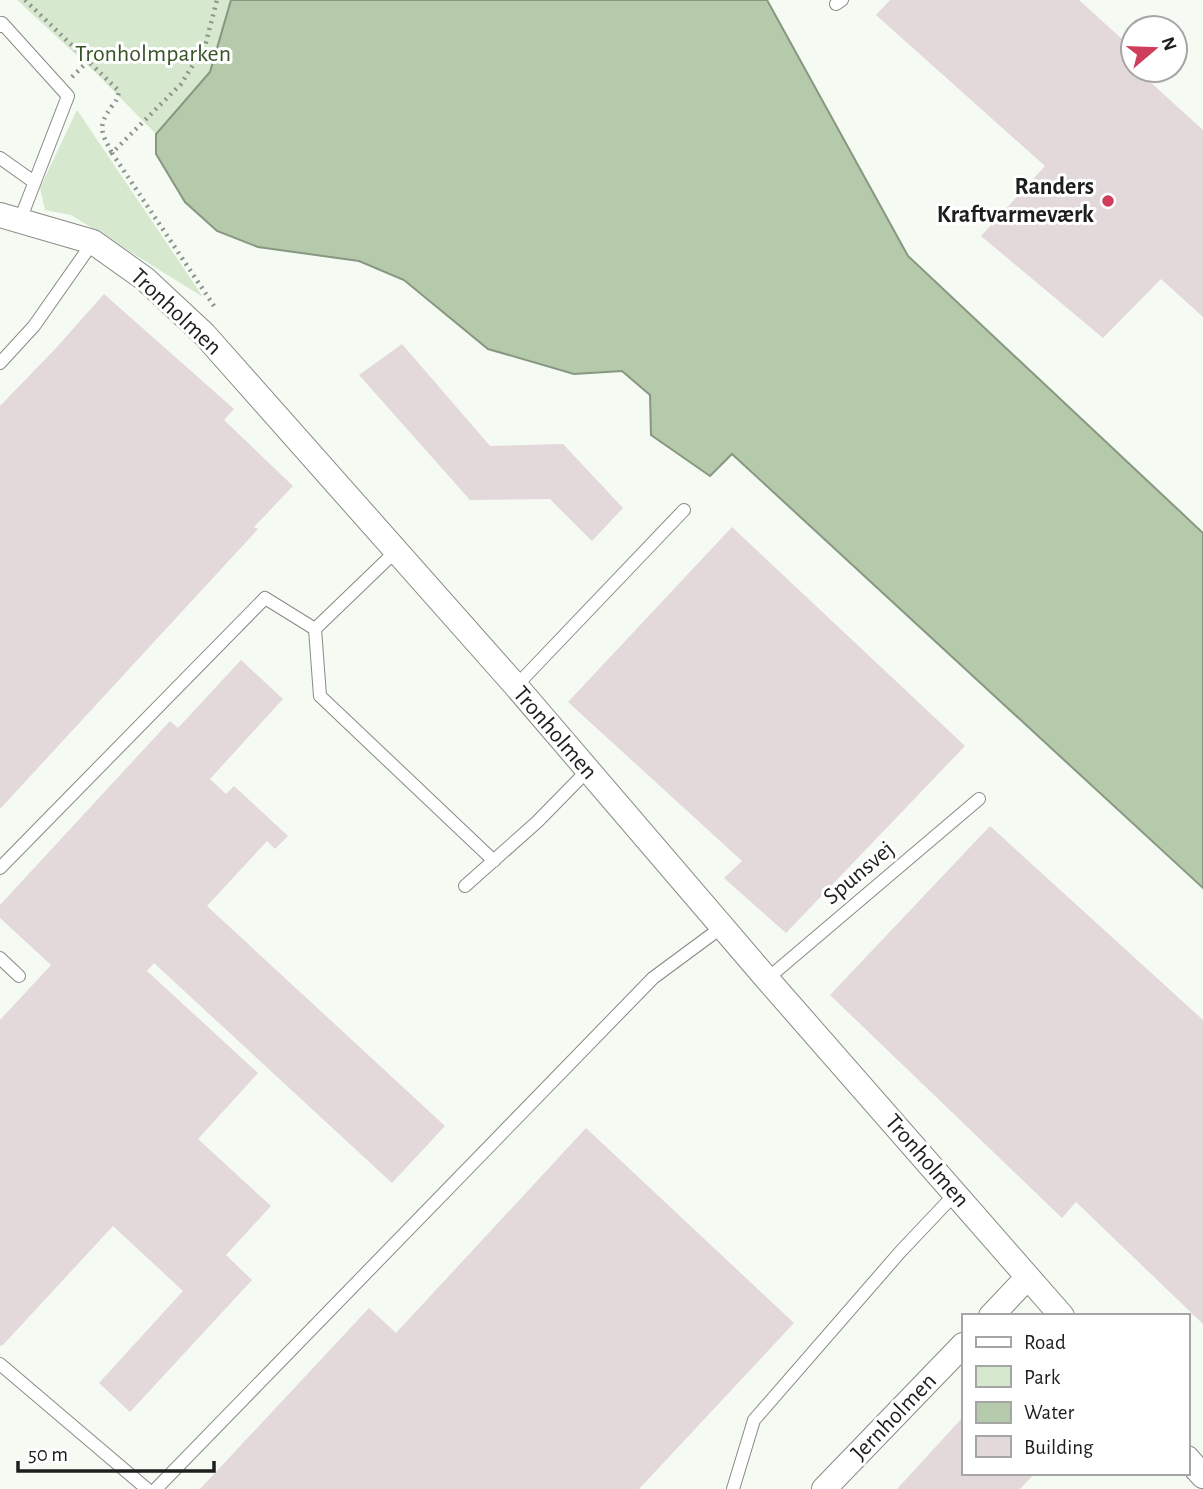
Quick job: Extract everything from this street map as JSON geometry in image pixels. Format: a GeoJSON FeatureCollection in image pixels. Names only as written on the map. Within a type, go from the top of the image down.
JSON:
{"type":"FeatureCollection","features":[{"type":"Feature","properties":{"kind":"street","name":"Tronholmen"},"geometry":{"type":"LineString","coordinates":[[10,218],[93,242],[145,279],[204,334],[516,686],[767,979],[1060,1314]]}},
{"type":"Feature","properties":{"kind":"street"},"geometry":{"type":"LineString","coordinates":[[993,1314],[1028,1277]]}},
{"type":"Feature","properties":{"kind":"street","name":"Jernholmen"},"geometry":{"type":"LineString","coordinates":[[824,1489],[962,1346]]}},
{"type":"Feature","properties":{"kind":"street"},"geometry":{"type":"LineString","coordinates":[[1189,1460],[1203,1476]]}},
{"type":"Feature","properties":{"kind":"lane"},"geometry":{"type":"LineString","coordinates":[[0,26],[2,23],[68,96],[34,182],[10,218]]}},
{"type":"Feature","properties":{"kind":"lane"},"geometry":{"type":"LineString","coordinates":[[0,158],[34,182]]}},
{"type":"Feature","properties":{"kind":"lane"},"geometry":{"type":"LineString","coordinates":[[0,363],[34,326],[93,242]]}},
{"type":"Feature","properties":{"kind":"lane"},"geometry":{"type":"LineString","coordinates":[[516,686],[684,510]]}},
{"type":"Feature","properties":{"kind":"lane"},"geometry":{"type":"LineString","coordinates":[[396,551],[316,629],[320,696],[494,861]]}},
{"type":"Feature","properties":{"kind":"lane"},"geometry":{"type":"LineString","coordinates":[[0,868],[265,598],[316,629]]}},
{"type":"Feature","properties":{"kind":"lane"},"geometry":{"type":"LineString","coordinates":[[465,886],[537,822],[588,771]]}},
{"type":"Feature","properties":{"kind":"lane","name":"Spunsvej"},"geometry":{"type":"LineString","coordinates":[[767,979],[979,799]]}},
{"type":"Feature","properties":{"kind":"lane"},"geometry":{"type":"LineString","coordinates":[[156,1489],[653,978],[722,927]]}},
{"type":"Feature","properties":{"kind":"lane"},"geometry":{"type":"LineString","coordinates":[[0,958],[19,975]]}},
{"type":"Feature","properties":{"kind":"lane"},"geometry":{"type":"LineString","coordinates":[[733,1489],[754,1420],[901,1251],[955,1194]]}},
{"type":"Feature","properties":{"kind":"lane"},"geometry":{"type":"LineString","coordinates":[[0,1364],[147,1489]]}},
{"type":"Feature","properties":{"kind":"path"},"geometry":{"type":"LineString","coordinates":[[25,0],[117,87],[120,95],[101,123],[101,131],[112,153],[216,310],[204,334]]}},
{"type":"Feature","properties":{"kind":"path"},"geometry":{"type":"LineString","coordinates":[[112,153],[181,85],[205,46],[217,0]]}},
{"type":"Feature","properties":{"kind":"green space","name":"Tronholmparken"},"geometry":{"type":"Polygon","coordinates":[[[17,0],[231,0],[210,72],[156,134],[96,73],[17,0]]]}},
{"type":"Feature","properties":{"kind":"green space"},"geometry":{"type":"Polygon","coordinates":[[[77,110],[203,297],[71,215],[45,210],[40,188],[77,110]]]}},
{"type":"Feature","properties":{"kind":"water"},"geometry":{"type":"Polygon","coordinates":[[[231,0],[767,0],[908,256],[1203,533],[1203,888],[732,454],[710,476],[651,435],[650,395],[622,371],[574,374],[488,349],[404,280],[359,261],[258,247],[217,231],[185,202],[156,154],[156,134],[210,72],[231,0]]]}},
{"type":"Feature","properties":{"kind":"building","name":"Randers Kraftvarmeværk"},"geometry":{"type":"Polygon","coordinates":[[[890,0],[1079,0],[1119,36],[1119,84],[1152,84],[1203,130],[1203,317],[1161,279],[1103,338],[981,236],[1045,166],[876,15],[890,0]]]}},
{"type":"Feature","properties":{"kind":"building"},"geometry":{"type":"Polygon","coordinates":[[[104,294],[234,409],[224,420],[293,486],[254,527],[258,529],[0,809],[0,406],[104,294]]]}},
{"type":"Feature","properties":{"kind":"building"},"geometry":{"type":"Polygon","coordinates":[[[402,344],[490,446],[563,444],[623,508],[592,541],[550,499],[470,500],[359,375],[402,344]]]}},
{"type":"Feature","properties":{"kind":"building"},"geometry":{"type":"Polygon","coordinates":[[[732,527],[965,746],[786,933],[724,878],[742,861],[568,702],[732,527]]]}},
{"type":"Feature","properties":{"kind":"building"},"geometry":{"type":"Polygon","coordinates":[[[241,660],[283,699],[210,779],[226,794],[234,786],[288,836],[275,849],[267,841],[207,906],[445,1126],[392,1183],[154,963],[147,971],[258,1073],[198,1139],[271,1206],[226,1255],[252,1280],[130,1412],[99,1383],[183,1291],[113,1226],[2,1346],[0,1345],[0,1020],[51,965],[0,918],[0,905],[170,721],[178,728],[241,660]]]}},
{"type":"Feature","properties":{"kind":"building"},"geometry":{"type":"Polygon","coordinates":[[[990,826],[1203,1020],[1203,1324],[1076,1202],[1062,1218],[830,995],[990,826]]]}},
{"type":"Feature","properties":{"kind":"building"},"geometry":{"type":"Polygon","coordinates":[[[586,1128],[794,1323],[639,1489],[200,1489],[369,1308],[396,1333],[586,1128]]]}},
{"type":"Feature","properties":{"kind":"building"},"geometry":{"type":"Polygon","coordinates":[[[962,1418],[962,1475],[1033,1475],[1020,1489],[897,1489],[962,1418]]]}},
{"type":"Feature","properties":{"kind":"place","name":"Randers Kraftvarmeværk"},"geometry":{"type":"Point","coordinates":[1108,201]}}]}
